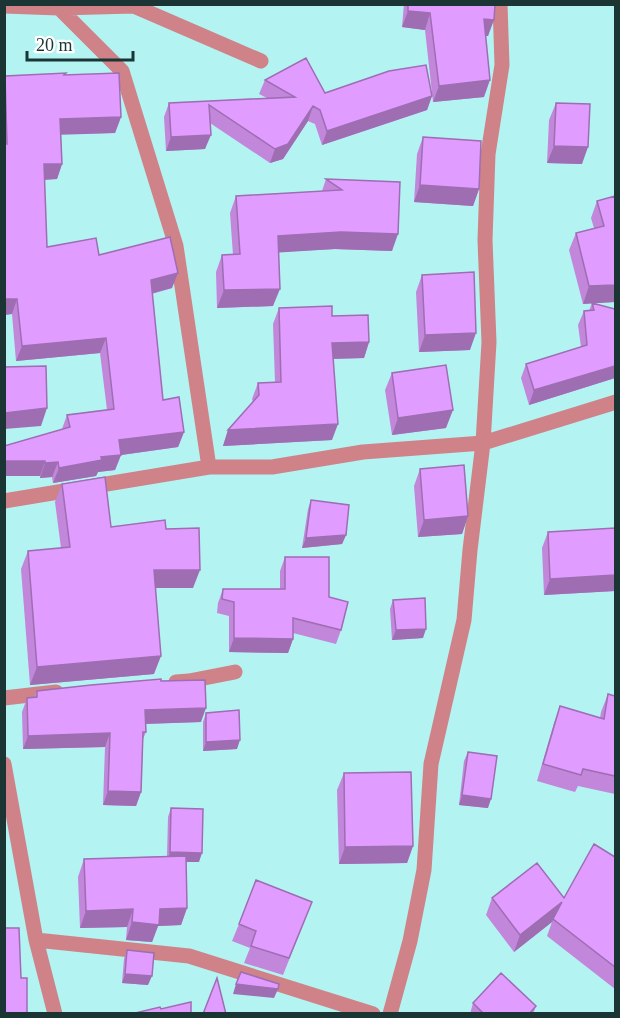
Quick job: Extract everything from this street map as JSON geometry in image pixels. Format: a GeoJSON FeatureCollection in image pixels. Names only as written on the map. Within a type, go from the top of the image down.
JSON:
{"type":"FeatureCollection","features":[{"type":"Feature","properties":{"kind":"street"},"geometry":{"type":"LineString","coordinates":[[390,1014],[410,941],[424,870],[431,764],[464,620],[483,443],[489,342],[485,219],[488,154],[502,65],[500,4]]}},
{"type":"Feature","properties":{"kind":"street"},"geometry":{"type":"LineString","coordinates":[[4,6],[59,8],[134,6],[261,61]]}},
{"type":"Feature","properties":{"kind":"street"},"geometry":{"type":"LineString","coordinates":[[59,8],[122,71],[176,246],[209,467]]}},
{"type":"Feature","properties":{"kind":"street"},"geometry":{"type":"LineString","coordinates":[[4,501],[209,467],[272,467],[363,452],[483,443],[615,402]]}},
{"type":"Feature","properties":{"kind":"street"},"geometry":{"type":"LineString","coordinates":[[166,683],[235,672]]}},
{"type":"Feature","properties":{"kind":"street"},"geometry":{"type":"LineString","coordinates":[[4,698],[74,690]]}},
{"type":"Feature","properties":{"kind":"street"},"geometry":{"type":"LineString","coordinates":[[4,764],[36,940],[55,1014]]}},
{"type":"Feature","properties":{"kind":"street"},"geometry":{"type":"LineString","coordinates":[[36,940],[189,956],[374,1014]]}},
{"type":"Feature","properties":{"kind":"building"},"geometry":{"type":"Polygon","coordinates":[[[408,4],[495,4],[494,20],[484,19],[490,80],[439,86],[430,13],[408,11],[408,4]]]}},
{"type":"Feature","properties":{"kind":"building"},"geometry":{"type":"Polygon","coordinates":[[[306,58],[325,93],[389,71],[426,65],[432,96],[327,131],[320,110],[313,106],[288,144],[275,149],[209,105],[211,135],[171,137],[169,103],[295,97],[265,80],[306,58]]]}},
{"type":"Feature","properties":{"kind":"building"},"geometry":{"type":"Polygon","coordinates":[[[66,73],[64,75],[119,73],[121,117],[60,119],[62,164],[44,164],[47,247],[96,238],[99,255],[170,237],[178,273],[151,280],[163,400],[179,397],[184,432],[119,440],[121,455],[101,457],[102,460],[59,468],[58,462],[4,461],[4,446],[70,427],[67,415],[114,409],[106,338],[22,346],[17,299],[4,299],[4,144],[7,144],[5,76],[66,73]]]}},
{"type":"Feature","properties":{"kind":"building"},"geometry":{"type":"Polygon","coordinates":[[[556,103],[590,104],[588,147],[554,146],[556,103]]]}},
{"type":"Feature","properties":{"kind":"building"},"geometry":{"type":"Polygon","coordinates":[[[423,137],[481,141],[479,189],[420,185],[423,137]]]}},
{"type":"Feature","properties":{"kind":"building"},"geometry":{"type":"Polygon","coordinates":[[[326,179],[400,182],[398,234],[341,232],[278,236],[280,289],[224,290],[222,255],[240,254],[236,196],[342,190],[326,179]]]}},
{"type":"Feature","properties":{"kind":"building"},"geometry":{"type":"Polygon","coordinates":[[[615,196],[615,285],[589,286],[576,233],[604,226],[597,201],[615,196]]]}},
{"type":"Feature","properties":{"kind":"building"},"geometry":{"type":"Polygon","coordinates":[[[474,272],[476,333],[425,335],[422,275],[474,272]]]}},
{"type":"Feature","properties":{"kind":"building"},"geometry":{"type":"Polygon","coordinates":[[[592,303],[615,309],[615,366],[534,390],[526,364],[587,345],[584,311],[594,310],[592,303]]]}},
{"type":"Feature","properties":{"kind":"building"},"geometry":{"type":"Polygon","coordinates":[[[332,306],[332,316],[368,315],[369,342],[332,343],[338,424],[228,430],[259,395],[258,383],[281,382],[279,308],[332,306]]]}},
{"type":"Feature","properties":{"kind":"building"},"geometry":{"type":"Polygon","coordinates":[[[446,365],[453,410],[398,418],[392,373],[446,365]]]}},
{"type":"Feature","properties":{"kind":"building"},"geometry":{"type":"Polygon","coordinates":[[[46,366],[47,408],[5,413],[4,367],[46,366]]]}},
{"type":"Feature","properties":{"kind":"building"},"geometry":{"type":"Polygon","coordinates":[[[464,465],[468,516],[424,520],[420,469],[464,465]]]}},
{"type":"Feature","properties":{"kind":"building"},"geometry":{"type":"Polygon","coordinates":[[[105,477],[111,527],[165,520],[166,529],[199,528],[200,570],[154,570],[161,656],[37,667],[28,551],[70,547],[62,484],[105,477]]]}},
{"type":"Feature","properties":{"kind":"building"},"geometry":{"type":"Polygon","coordinates":[[[311,500],[349,505],[346,535],[306,538],[311,500]]]}},
{"type":"Feature","properties":{"kind":"building"},"geometry":{"type":"Polygon","coordinates":[[[615,528],[615,575],[550,579],[548,532],[615,528]]]}},
{"type":"Feature","properties":{"kind":"building"},"geometry":{"type":"Polygon","coordinates":[[[285,557],[329,557],[329,597],[348,602],[341,630],[293,618],[293,639],[234,638],[234,602],[222,599],[223,589],[285,589],[285,557]]]}},
{"type":"Feature","properties":{"kind":"building"},"geometry":{"type":"Polygon","coordinates":[[[425,598],[426,629],[396,630],[393,600],[425,598]]]}},
{"type":"Feature","properties":{"kind":"building"},"geometry":{"type":"Polygon","coordinates":[[[161,679],[161,681],[205,680],[206,708],[145,710],[146,732],[143,732],[141,792],[108,791],[110,733],[28,736],[27,698],[37,697],[37,691],[161,679]]]}},
{"type":"Feature","properties":{"kind":"building"},"geometry":{"type":"Polygon","coordinates":[[[608,694],[615,696],[615,776],[583,769],[581,775],[543,764],[560,706],[604,719],[608,694]]]}},
{"type":"Feature","properties":{"kind":"building"},"geometry":{"type":"Polygon","coordinates":[[[239,710],[240,740],[206,742],[206,713],[239,710]]]}},
{"type":"Feature","properties":{"kind":"building"},"geometry":{"type":"Polygon","coordinates":[[[468,752],[497,756],[491,799],[462,795],[468,752]]]}},
{"type":"Feature","properties":{"kind":"building"},"geometry":{"type":"Polygon","coordinates":[[[411,772],[413,846],[345,847],[344,773],[411,772]]]}},
{"type":"Feature","properties":{"kind":"building"},"geometry":{"type":"Polygon","coordinates":[[[171,808],[203,809],[202,853],[170,852],[171,808]]]}},
{"type":"Feature","properties":{"kind":"building"},"geometry":{"type":"Polygon","coordinates":[[[594,844],[615,857],[615,967],[553,919],[562,902],[520,935],[492,898],[537,863],[564,898],[594,844]]]}},
{"type":"Feature","properties":{"kind":"building"},"geometry":{"type":"Polygon","coordinates":[[[186,856],[187,908],[160,909],[159,925],[132,922],[133,909],[86,911],[84,859],[186,856]]]}},
{"type":"Feature","properties":{"kind":"building"},"geometry":{"type":"Polygon","coordinates":[[[256,880],[312,902],[289,958],[251,946],[256,931],[239,924],[256,880]]]}},
{"type":"Feature","properties":{"kind":"building"},"geometry":{"type":"Polygon","coordinates":[[[4,928],[19,928],[21,978],[27,978],[27,1014],[4,1014],[4,928]]]}},
{"type":"Feature","properties":{"kind":"building"},"geometry":{"type":"Polygon","coordinates":[[[127,950],[154,953],[152,976],[125,974],[127,950]]]}},
{"type":"Feature","properties":{"kind":"building"},"geometry":{"type":"Polygon","coordinates":[[[241,972],[279,984],[278,989],[236,984],[241,972]]]}},
{"type":"Feature","properties":{"kind":"building"},"geometry":{"type":"Polygon","coordinates":[[[501,973],[536,1006],[529,1014],[484,1014],[473,1003],[501,973]]]}},
{"type":"Feature","properties":{"kind":"building"},"geometry":{"type":"Polygon","coordinates":[[[217,978],[226,1014],[203,1014],[217,978]]]}},
{"type":"Feature","properties":{"kind":"building"},"geometry":{"type":"Polygon","coordinates":[[[191,1002],[191,1014],[131,1014],[160,1007],[161,1009],[191,1002]]]}}]}
